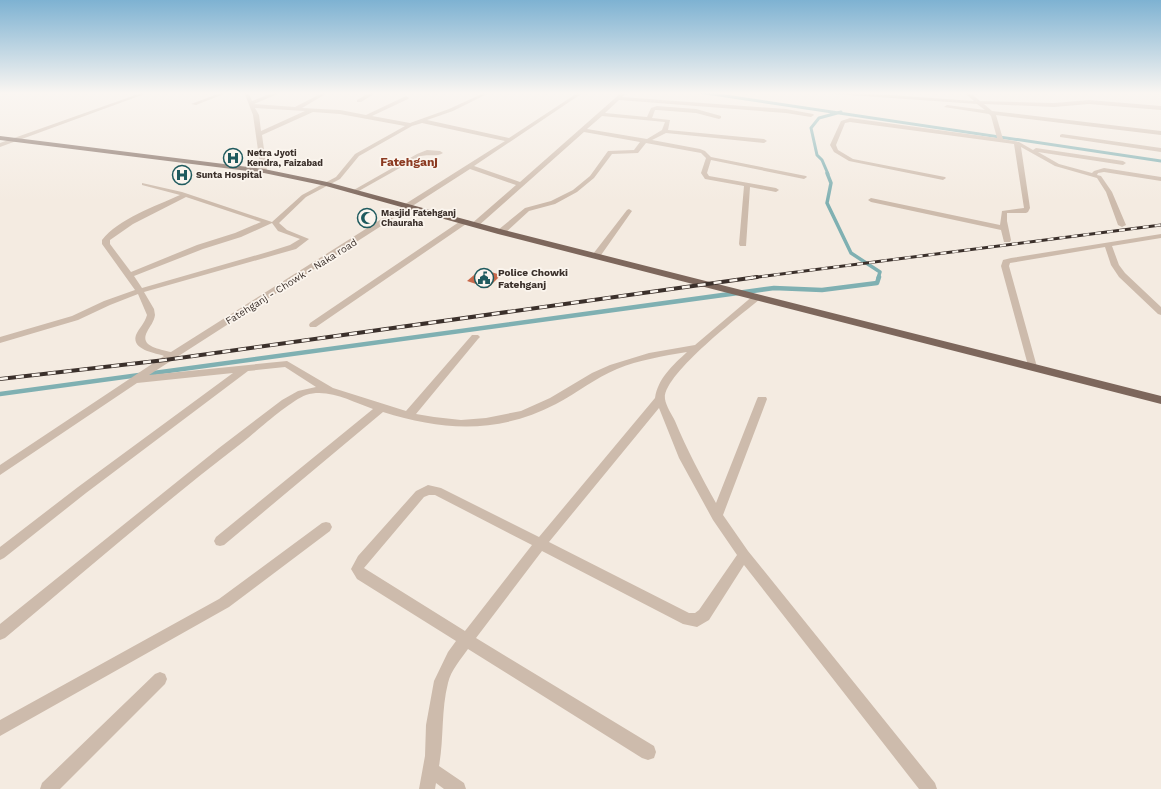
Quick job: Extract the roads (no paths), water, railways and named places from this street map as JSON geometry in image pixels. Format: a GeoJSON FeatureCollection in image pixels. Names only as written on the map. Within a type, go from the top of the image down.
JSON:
{"type":"FeatureCollection","features":[{"type":"Feature","properties":{"kind":"main road"},"geometry":{"type":"LineString","coordinates":[[0,138],[264,171],[326,184],[470,224],[1161,400]]}},
{"type":"Feature","properties":{"kind":"street"},"geometry":{"type":"LineString","coordinates":[[0,145],[46,129]]}},
{"type":"Feature","properties":{"kind":"street"},"geometry":{"type":"LineString","coordinates":[[259,129],[264,171]]}},
{"type":"Feature","properties":{"kind":"street"},"geometry":{"type":"LineString","coordinates":[[260,134],[272,129]]}},
{"type":"Feature","properties":{"kind":"street"},"geometry":{"type":"LineString","coordinates":[[274,223],[304,196],[344,172],[357,156],[365,150],[403,129]]}},
{"type":"Feature","properties":{"kind":"street"},"geometry":{"type":"LineString","coordinates":[[461,129],[511,140]]}},
{"type":"Feature","properties":{"kind":"street","name":"Fatehganj - Chowk - Naka road"},"geometry":{"type":"LineString","coordinates":[[0,471],[172,356],[409,206],[528,129]]}},
{"type":"Feature","properties":{"kind":"street"},"geometry":{"type":"LineString","coordinates":[[840,129],[833,145],[836,151],[844,157],[943,178]]}},
{"type":"Feature","properties":{"kind":"street"},"geometry":{"type":"LineString","coordinates":[[924,129],[1000,138],[1017,144],[1064,167],[1094,174],[1101,178],[1109,192],[1122,225]]}},
{"type":"Feature","properties":{"kind":"street"},"geometry":{"type":"LineString","coordinates":[[998,129],[1000,138]]}},
{"type":"Feature","properties":{"kind":"street"},"geometry":{"type":"LineString","coordinates":[[1126,129],[1161,133]]}},
{"type":"Feature","properties":{"kind":"street"},"geometry":{"type":"LineString","coordinates":[[313,325],[470,224],[520,184],[583,130],[698,150],[703,152],[709,158],[804,177]]}},
{"type":"Feature","properties":{"kind":"street"},"geometry":{"type":"LineString","coordinates":[[501,232],[527,209],[553,203],[575,191],[592,177],[610,152],[636,152],[646,141],[665,131],[764,141]]}},
{"type":"Feature","properties":{"kind":"street"},"geometry":{"type":"LineString","coordinates":[[1062,136],[1161,150]]}},
{"type":"Feature","properties":{"kind":"street"},"geometry":{"type":"LineString","coordinates":[[1007,240],[1004,228],[1004,212],[1026,211],[1027,208],[1017,144]]}},
{"type":"Feature","properties":{"kind":"street"},"geometry":{"type":"LineString","coordinates":[[1028,149],[1123,163]]}},
{"type":"Feature","properties":{"kind":"street"},"geometry":{"type":"LineString","coordinates":[[354,191],[418,155],[427,152],[440,153]]}},
{"type":"Feature","properties":{"kind":"street"},"geometry":{"type":"LineString","coordinates":[[709,158],[704,174],[707,178],[776,190]]}},
{"type":"Feature","properties":{"kind":"street"},"geometry":{"type":"LineString","coordinates":[[470,167],[520,184]]}},
{"type":"Feature","properties":{"kind":"street"},"geometry":{"type":"LineString","coordinates":[[1094,174],[1104,170],[1161,179]]}},
{"type":"Feature","properties":{"kind":"street"},"geometry":{"type":"LineString","coordinates":[[0,340],[70,319],[139,291],[293,247],[305,239],[287,233],[276,227],[274,223],[266,222],[186,195],[144,184]]}},
{"type":"Feature","properties":{"kind":"street"},"geometry":{"type":"LineString","coordinates":[[743,244],[747,186]]}},
{"type":"Feature","properties":{"kind":"street"},"geometry":{"type":"LineString","coordinates":[[172,356],[145,347],[141,344],[140,337],[151,316],[150,311],[130,275],[106,244],[106,240],[124,226],[186,195]]}},
{"type":"Feature","properties":{"kind":"street"},"geometry":{"type":"LineString","coordinates":[[871,200],[1004,228]]}},
{"type":"Feature","properties":{"kind":"street"},"geometry":{"type":"LineString","coordinates":[[596,256],[629,211]]}},
{"type":"Feature","properties":{"kind":"street"},"geometry":{"type":"LineString","coordinates":[[130,275],[200,247],[238,235],[266,222]]}},
{"type":"Feature","properties":{"kind":"street"},"geometry":{"type":"LineString","coordinates":[[1032,367],[1005,266],[1006,262],[1161,236]]}},
{"type":"Feature","properties":{"kind":"street"},"geometry":{"type":"LineString","coordinates":[[1108,244],[1116,265],[1122,275],[1161,312]]}},
{"type":"Feature","properties":{"kind":"street"},"geometry":{"type":"LineString","coordinates":[[752,295],[666,379],[661,389],[660,399],[685,458],[717,516],[744,555],[929,789]]}},
{"type":"Feature","properties":{"kind":"street"},"geometry":{"type":"LineString","coordinates":[[409,415],[475,337]]}},
{"type":"Feature","properties":{"kind":"street"},"geometry":{"type":"LineString","coordinates":[[135,381],[287,364],[329,390],[382,407],[430,421],[473,423],[522,414],[546,404],[601,372],[622,363],[648,356],[699,347]]}},
{"type":"Feature","properties":{"kind":"street"},"geometry":{"type":"LineString","coordinates":[[0,554],[88,485],[246,368]]}},
{"type":"Feature","properties":{"kind":"street"},"geometry":{"type":"LineString","coordinates":[[0,633],[222,450],[302,393],[315,390],[329,390]]}},
{"type":"Feature","properties":{"kind":"street"},"geometry":{"type":"LineString","coordinates":[[427,789],[433,756],[434,725],[441,682],[452,657],[540,544],[660,399]]}},
{"type":"Feature","properties":{"kind":"street"},"geometry":{"type":"LineString","coordinates":[[717,516],[762,399]]}},
{"type":"Feature","properties":{"kind":"street"},"geometry":{"type":"LineString","coordinates":[[220,541],[382,407]]}},
{"type":"Feature","properties":{"kind":"street"},"geometry":{"type":"LineString","coordinates":[[648,752],[362,575],[357,569],[362,560],[420,494],[428,490],[437,491],[688,619],[697,620],[704,614],[744,555]]}},
{"type":"Feature","properties":{"kind":"street"},"geometry":{"type":"LineString","coordinates":[[0,728],[224,603],[326,527]]}},
{"type":"Feature","properties":{"kind":"street"},"geometry":{"type":"LineString","coordinates":[[48,789],[160,679]]}},
{"type":"Feature","properties":{"kind":"street"},"geometry":{"type":"LineString","coordinates":[[430,770],[458,789]]}},
{"type":"Feature","properties":{"kind":"waterway"},"geometry":{"type":"LineString","coordinates":[[811,129],[817,155],[822,160],[828,174]]}},
{"type":"Feature","properties":{"kind":"waterway"},"geometry":{"type":"LineString","coordinates":[[946,129],[1161,161]]}},
{"type":"Feature","properties":{"kind":"waterway"},"geometry":{"type":"LineString","coordinates":[[827,173],[831,183],[827,203],[851,253],[880,272],[878,278]]}},
{"type":"Feature","properties":{"kind":"waterway"},"geometry":{"type":"LineString","coordinates":[[0,394],[774,288],[822,290],[877,283],[879,277]]}},
{"type":"Feature","properties":{"kind":"railway"},"geometry":{"type":"LineString","coordinates":[[750,278],[1161,225]]}},
{"type":"Feature","properties":{"kind":"railway"},"geometry":{"type":"LineString","coordinates":[[0,379],[165,360],[757,277]]}},
{"type":"Feature","properties":{"kind":"place","name":"Netra Jyoti Kendra, Faizabad"},"geometry":{"type":"Point","coordinates":[233,158]}},
{"type":"Feature","properties":{"kind":"place","name":"Sunta Hospital"},"geometry":{"type":"Point","coordinates":[182,175]}},
{"type":"Feature","properties":{"kind":"place","name":"Masjid Fatehganj Chauraha"},"geometry":{"type":"Point","coordinates":[367,218]}},
{"type":"Feature","properties":{"kind":"place","name":"Police Chowki Fatehganj"},"geometry":{"type":"Point","coordinates":[484,278]}},
{"type":"Feature","properties":{"kind":"district","name":"Fatehganj"},"geometry":{"type":"Point","coordinates":[409,162]}}]}
